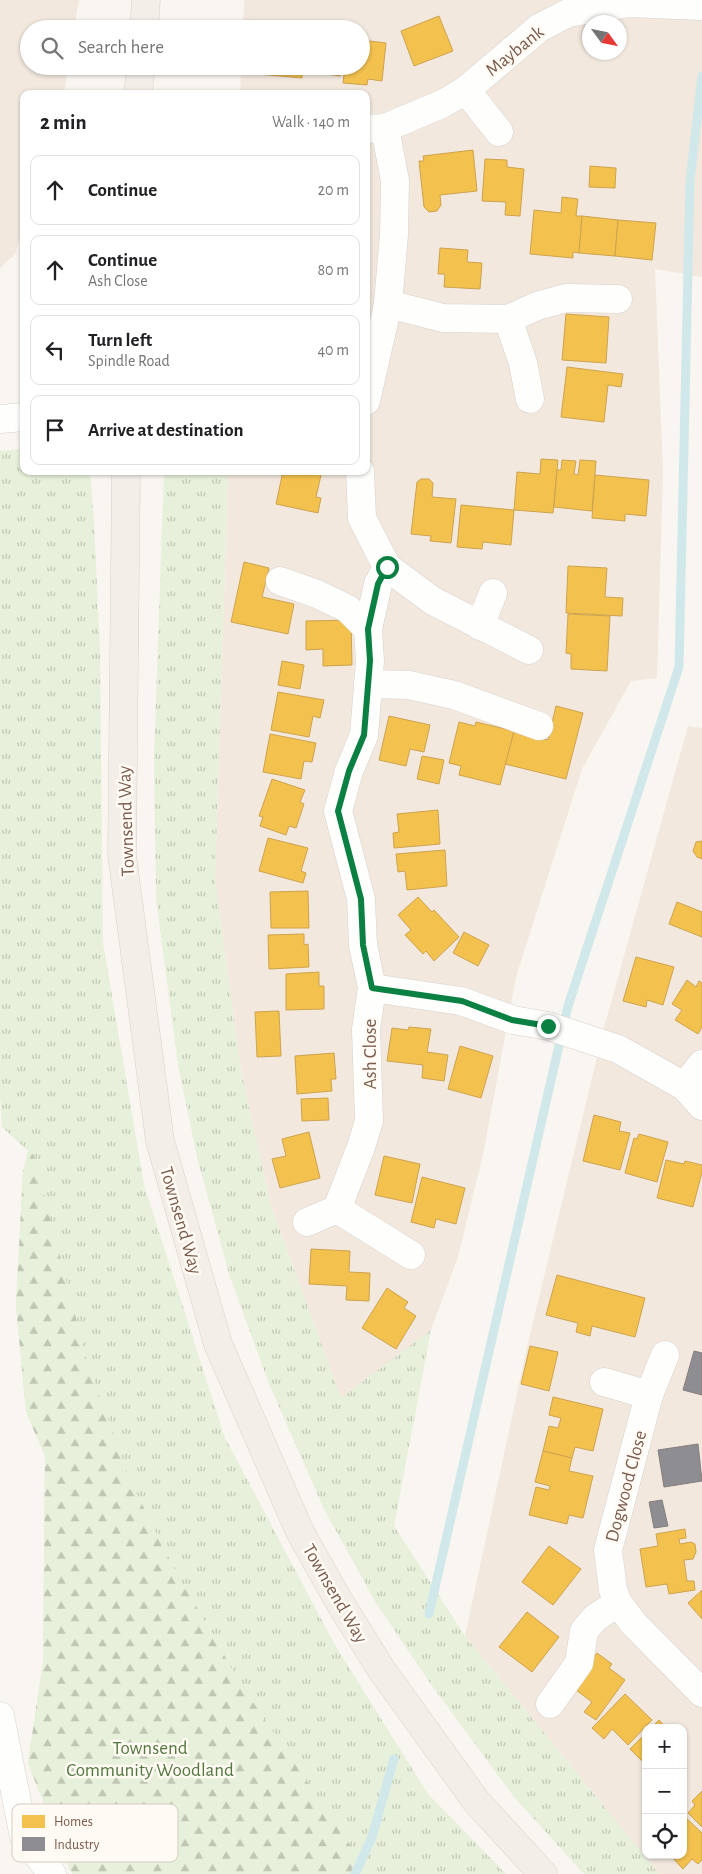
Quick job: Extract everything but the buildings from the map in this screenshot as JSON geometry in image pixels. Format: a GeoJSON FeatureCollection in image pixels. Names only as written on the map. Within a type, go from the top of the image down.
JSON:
{"type":"FeatureCollection","features":[{"type":"Feature","properties":{"kind":"main road"},"geometry":{"type":"LineString","coordinates":[[145,20],[146,0]]}},
{"type":"Feature","properties":{"kind":"main road"},"geometry":{"type":"LineString","coordinates":[[138,90],[140,75]]}},
{"type":"Feature","properties":{"kind":"main road","name":"Townsend Way"},"geometry":{"type":"LineString","coordinates":[[126,475],[122,855],[160,1141],[218,1344],[300,1532],[340,1603],[380,1668],[476,1801],[543,1874]]}},
{"type":"Feature","properties":{"kind":"street","name":"Maybank"},"geometry":{"type":"LineString","coordinates":[[376,128],[442,104],[466,90],[566,6],[629,3],[698,6]]}},
{"type":"Feature","properties":{"kind":"street"},"geometry":{"type":"LineString","coordinates":[[466,90],[499,132]]}},
{"type":"Feature","properties":{"kind":"street"},"geometry":{"type":"LineString","coordinates":[[370,384],[388,304],[394,235],[395,181],[376,128]]}},
{"type":"Feature","properties":{"kind":"street"},"geometry":{"type":"LineString","coordinates":[[388,304],[443,318],[508,319],[536,306],[566,298],[618,300]]}},
{"type":"Feature","properties":{"kind":"street"},"geometry":{"type":"LineString","coordinates":[[508,319],[523,363],[530,399]]}},
{"type":"Feature","properties":{"kind":"street"},"geometry":{"type":"LineString","coordinates":[[0,419],[20,418]]}},
{"type":"Feature","properties":{"kind":"street"},"geometry":{"type":"LineString","coordinates":[[360,475],[362,518],[387,567],[433,601],[528,650]]}},
{"type":"Feature","properties":{"kind":"street","name":"Ash Close"},"geometry":{"type":"LineString","coordinates":[[337,1209],[361,1148],[368,1121],[366,1029],[372,988],[363,945],[361,899],[338,811],[349,771],[364,735],[369,673],[368,629],[378,584],[387,567]]}},
{"type":"Feature","properties":{"kind":"street"},"geometry":{"type":"LineString","coordinates":[[280,580],[317,594],[348,609],[368,629]]}},
{"type":"Feature","properties":{"kind":"street"},"geometry":{"type":"LineString","coordinates":[[480,626],[493,593]]}},
{"type":"Feature","properties":{"kind":"street"},"geometry":{"type":"LineString","coordinates":[[369,673],[409,685],[454,695],[495,708],[539,726]]}},
{"type":"Feature","properties":{"kind":"street"},"geometry":{"type":"LineString","coordinates":[[372,988],[462,1001],[512,1020],[548,1026],[618,1049],[693,1096],[702,1064]]}},
{"type":"Feature","properties":{"kind":"street"},"geometry":{"type":"LineString","coordinates":[[307,1222],[337,1209],[411,1255]]}},
{"type":"Feature","properties":{"kind":"street","name":"Dogwood Close"},"geometry":{"type":"LineString","coordinates":[[665,1355],[649,1395],[608,1550],[613,1590],[618,1603],[634,1624],[701,1689]]}},
{"type":"Feature","properties":{"kind":"street"},"geometry":{"type":"LineString","coordinates":[[604,1382],[649,1395]]}},
{"type":"Feature","properties":{"kind":"street"},"geometry":{"type":"LineString","coordinates":[[550,1704],[579,1663],[584,1631],[595,1618],[618,1603]]}},
{"type":"Feature","properties":{"kind":"street"},"geometry":{"type":"LineString","coordinates":[[0,1716],[17,1804]]}},
{"type":"Feature","properties":{"kind":"street"},"geometry":{"type":"LineString","coordinates":[[43,1862],[52,1874]]}},
{"type":"Feature","properties":{"kind":"shaded area"},"geometry":{"type":"Polygon","coordinates":[[[0,0],[79,0],[76,20],[20,20],[20,75],[67,75],[65,90],[20,90],[20,238],[15,254],[0,268],[0,0]]]}},
{"type":"Feature","properties":{"kind":"shaded area"},"geometry":{"type":"Polygon","coordinates":[[[244,0],[702,0],[702,277],[655,269],[663,472],[657,678],[631,681],[582,769],[516,977],[484,1150],[458,1257],[431,1330],[341,1399],[271,1206],[242,1076],[215,881],[228,475],[370,475],[370,90],[240,90],[241,75],[370,75],[370,20],[243,20],[244,0]]]}},
{"type":"Feature","properties":{"kind":"shaded area"},"geometry":{"type":"Polygon","coordinates":[[[688,726],[702,728],[702,1874],[659,1874],[647,1859],[687,1859],[687,1724],[642,1724],[642,1853],[465,1636],[527,1347],[605,1024],[688,726]]]}},
{"type":"Feature","properties":{"kind":"green space"},"geometry":{"type":"Polygon","coordinates":[[[20,449],[20,475],[90,475],[100,652],[103,943],[144,1185],[225,1438],[335,1645],[428,1794],[506,1874],[73,1874],[68,1862],[178,1862],[178,1804],[45,1804],[28,1763],[43,1662],[45,1456],[26,1412],[16,1306],[23,1172],[28,1151],[2,1127],[0,1095],[0,451],[20,449]]]}},
{"type":"Feature","properties":{"kind":"green space"},"geometry":{"type":"Polygon","coordinates":[[[164,475],[228,475],[215,881],[242,1076],[271,1206],[341,1398],[431,1330],[394,1526],[465,1636],[642,1853],[642,1859],[647,1859],[659,1874],[584,1874],[514,1797],[430,1683],[376,1603],[324,1509],[269,1384],[230,1277],[198,1161],[178,1065],[156,898],[154,758],[164,475]]]}},
{"type":"Feature","properties":{"kind":"green space","name":"Townsend Community Woodland"},"geometry":{"type":"Polygon","coordinates":[[[28,1151],[34,1155],[87,1361],[131,1482],[173,1566],[242,1686],[370,1874],[73,1874],[70,1870],[67,1862],[178,1862],[178,1804],[44,1804],[28,1763],[43,1662],[45,1456],[26,1412],[16,1306],[23,1172],[28,1151]]]}},
{"type":"Feature","properties":{"kind":"waterway"},"geometry":{"type":"LineString","coordinates":[[429,1614],[568,1006],[679,667],[690,181],[702,76]]}},
{"type":"Feature","properties":{"kind":"waterway"},"geometry":{"type":"LineString","coordinates":[[355,1874],[372,1837],[394,1759]]}},
{"type":"Feature","properties":{"kind":"route"},"geometry":{"type":"LineString","coordinates":[[387,567],[378,584],[368,629],[370,661],[364,735],[349,771],[338,811],[361,899],[363,945],[372,988],[462,1001],[512,1020],[548,1026]]}}]}
